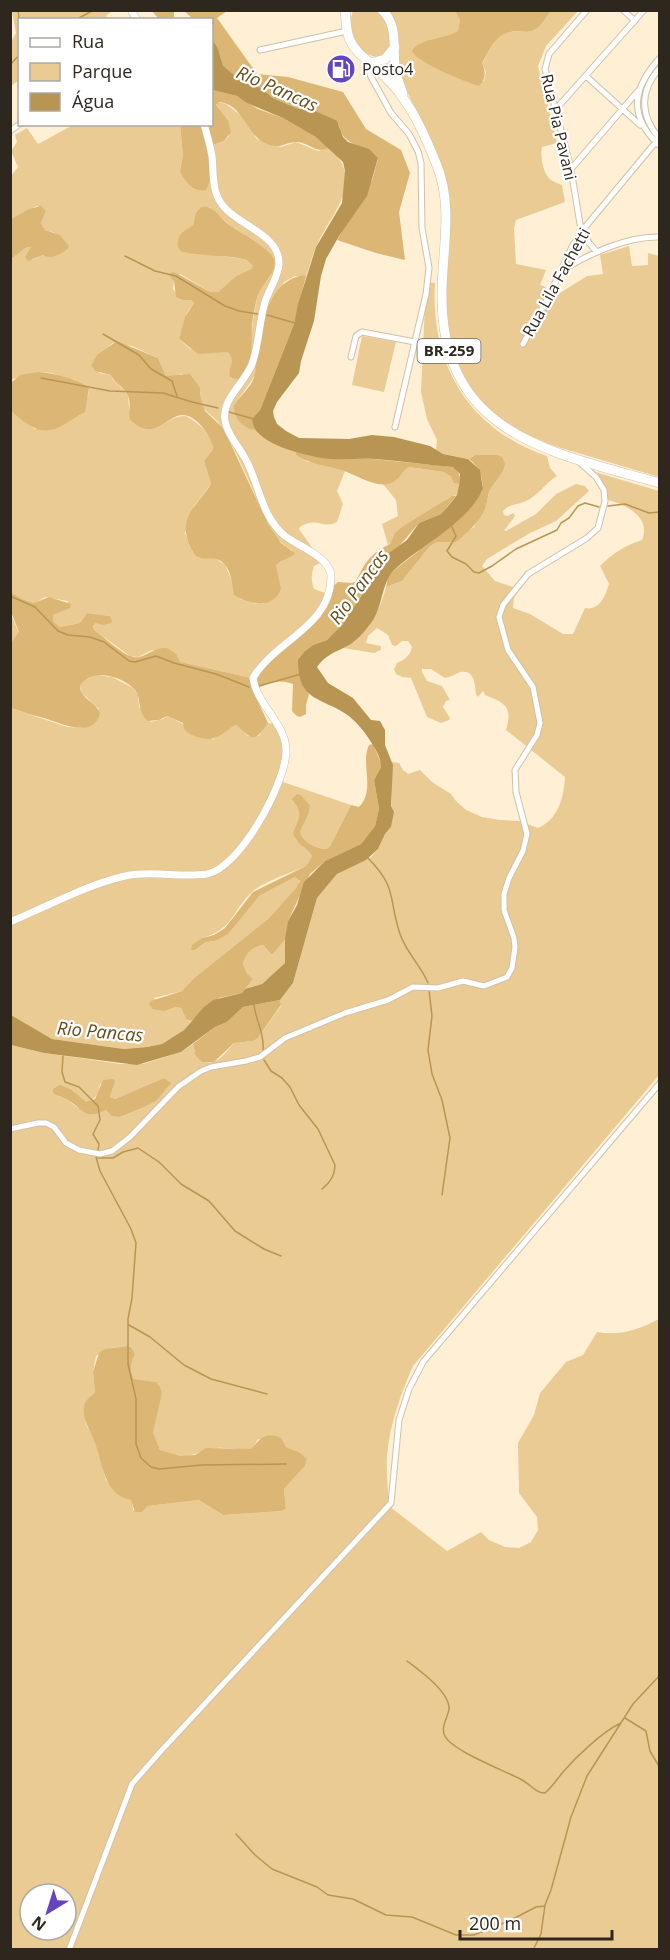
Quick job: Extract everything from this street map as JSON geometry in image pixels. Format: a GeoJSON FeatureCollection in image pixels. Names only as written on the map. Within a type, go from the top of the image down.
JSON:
{"type":"FeatureCollection","features":[{"type":"Feature","properties":{"kind":"highway","name":"BR-259"},"geometry":{"type":"LineString","coordinates":[[382,10],[387,15],[393,29],[396,72],[405,99],[426,139],[443,181],[446,220],[442,294],[443,323],[447,345],[456,370],[476,401],[496,423],[528,442],[576,459],[660,483]]}},
{"type":"Feature","properties":{"kind":"highway","name":"BR-259"},"geometry":{"type":"LineString","coordinates":[[346,12],[347,31],[356,50],[384,75],[405,99]]}},
{"type":"Feature","properties":{"kind":"highway"},"geometry":{"type":"LineString","coordinates":[[370,63],[385,59],[395,47]]}},
{"type":"Feature","properties":{"kind":"street","name":"Rua Pia Pavani"},"geometry":{"type":"LineString","coordinates":[[587,10],[549,54],[546,74],[571,169],[577,213],[583,231],[597,252]]}},
{"type":"Feature","properties":{"kind":"street"},"geometry":{"type":"LineString","coordinates":[[623,10],[635,21]]}},
{"type":"Feature","properties":{"kind":"street"},"geometry":{"type":"LineString","coordinates":[[556,109],[644,10]]}},
{"type":"Feature","properties":{"kind":"street"},"geometry":{"type":"LineString","coordinates":[[260,50],[347,31]]}},
{"type":"Feature","properties":{"kind":"street"},"geometry":{"type":"LineString","coordinates":[[571,169],[638,91],[647,71],[660,58]]}},
{"type":"Feature","properties":{"kind":"street"},"geometry":{"type":"LineString","coordinates":[[370,63],[369,75],[391,113],[409,134],[418,151],[421,163],[421,216],[429,267],[426,294],[395,428]]}},
{"type":"Feature","properties":{"kind":"street"},"geometry":{"type":"LineString","coordinates":[[658,141],[647,122],[644,100],[649,83],[660,68]]}},
{"type":"Feature","properties":{"kind":"street"},"geometry":{"type":"LineString","coordinates":[[586,76],[658,141]]}},
{"type":"Feature","properties":{"kind":"street"},"geometry":{"type":"LineString","coordinates":[[638,91],[641,126]]}},
{"type":"Feature","properties":{"kind":"street"},"geometry":{"type":"LineString","coordinates":[[10,922],[91,887],[119,878],[152,873],[182,875],[218,871],[242,849],[274,793],[286,752],[284,737],[258,695],[253,678],[267,659],[307,627],[326,603],[332,575],[315,554],[284,535],[273,523],[263,505],[247,461],[226,424],[224,415],[226,405],[251,367],[266,301],[276,279],[279,263],[271,242],[235,217],[219,201],[214,186],[212,157],[204,126]]}},
{"type":"Feature","properties":{"kind":"street","name":"Rua Lila Fachetti"},"geometry":{"type":"LineString","coordinates":[[523,344],[583,231],[658,141]]}},
{"type":"Feature","properties":{"kind":"street"},"geometry":{"type":"LineString","coordinates":[[561,271],[597,252],[633,241],[660,237]]}},
{"type":"Feature","properties":{"kind":"street"},"geometry":{"type":"LineString","coordinates":[[351,357],[356,336],[359,333],[415,342]]}},
{"type":"Feature","properties":{"kind":"street"},"geometry":{"type":"LineString","coordinates":[[10,1129],[38,1122],[46,1123],[54,1127],[66,1143],[79,1150],[94,1154],[112,1151],[130,1137],[178,1087],[201,1071],[261,1057],[285,1038],[345,1013],[388,1000],[413,987],[433,988],[464,981],[484,986],[507,977],[512,968],[514,947],[513,932],[504,910],[504,894],[509,878],[527,843],[514,775],[518,764],[537,735],[540,723],[533,687],[508,650],[499,617],[508,598],[528,574],[594,533],[601,521],[604,490],[596,477],[576,459]]}},
{"type":"Feature","properties":{"kind":"street"},"geometry":{"type":"LineString","coordinates":[[69,1950],[132,1784],[391,1503],[399,1420],[409,1389],[423,1362],[660,1083]]}},
{"type":"Feature","properties":{"kind":"green space"},"geometry":{"type":"Polygon","coordinates":[[[12,10],[112,11],[106,16],[107,18],[18,18],[18,81],[11,86],[11,42],[16,33],[12,10]]]}},
{"type":"Feature","properties":{"kind":"green space"},"geometry":{"type":"Polygon","coordinates":[[[353,11],[378,11],[384,20],[389,29],[392,49],[384,58],[365,53],[352,38],[349,25],[353,11]]]}},
{"type":"Feature","properties":{"kind":"green space"},"geometry":{"type":"Polygon","coordinates":[[[386,11],[455,11],[460,20],[458,31],[438,40],[451,74],[470,83],[484,81],[486,72],[482,64],[492,45],[501,36],[511,32],[528,32],[536,29],[551,11],[578,11],[546,46],[538,66],[557,143],[542,147],[542,162],[548,177],[562,185],[565,202],[516,220],[514,229],[516,264],[546,270],[540,285],[546,287],[542,296],[547,301],[587,276],[603,274],[600,255],[629,246],[632,266],[648,265],[648,253],[659,256],[659,477],[551,445],[524,433],[503,421],[477,398],[468,385],[451,348],[444,293],[447,186],[441,165],[398,72],[386,11]]]}},
{"type":"Feature","properties":{"kind":"green space"},"geometry":{"type":"Polygon","coordinates":[[[218,102],[226,104],[242,116],[257,139],[281,147],[296,142],[318,151],[329,148],[340,160],[345,173],[346,185],[337,209],[317,245],[306,276],[295,276],[284,282],[257,358],[255,376],[234,405],[236,416],[244,426],[256,430],[262,437],[296,451],[296,455],[308,462],[316,462],[345,471],[337,491],[343,504],[337,522],[327,525],[311,523],[299,529],[322,562],[313,569],[314,589],[328,594],[321,609],[256,679],[179,662],[178,658],[152,650],[138,657],[130,656],[94,630],[93,626],[96,623],[112,620],[110,616],[87,613],[80,623],[60,627],[54,622],[53,615],[67,609],[68,601],[45,597],[35,603],[11,592],[11,411],[35,429],[54,426],[78,415],[87,400],[89,389],[75,380],[51,373],[38,372],[13,379],[11,382],[11,259],[27,247],[31,247],[32,260],[43,255],[55,256],[67,250],[60,236],[45,230],[41,223],[46,211],[37,206],[11,219],[11,176],[18,167],[11,151],[17,142],[15,135],[27,128],[38,144],[71,126],[180,126],[183,155],[180,171],[189,184],[209,146],[224,141],[229,136],[228,120],[216,105],[218,102]],[[209,207],[195,217],[193,225],[183,232],[184,252],[247,260],[253,266],[251,269],[236,276],[218,292],[210,292],[180,274],[174,281],[173,289],[183,300],[191,300],[194,303],[187,313],[179,339],[186,346],[198,352],[227,352],[233,358],[230,377],[237,380],[249,365],[257,298],[259,290],[269,278],[274,262],[245,235],[209,207]],[[113,343],[107,348],[99,373],[111,375],[124,390],[128,396],[133,423],[150,427],[173,418],[186,416],[208,434],[213,449],[204,461],[211,484],[194,506],[185,533],[193,552],[203,558],[215,558],[225,565],[240,599],[264,604],[276,566],[281,560],[292,556],[292,550],[277,538],[267,523],[225,433],[204,408],[201,392],[182,374],[166,376],[158,358],[132,346],[113,343]]]}},
{"type":"Feature","properties":{"kind":"green space"},"geometry":{"type":"Polygon","coordinates":[[[426,282],[435,283],[435,313],[439,341],[460,390],[476,411],[496,429],[520,444],[547,456],[550,468],[557,476],[530,499],[503,511],[504,515],[508,516],[513,513],[515,516],[504,531],[536,514],[556,494],[576,484],[585,486],[589,491],[556,521],[530,533],[487,559],[482,566],[495,581],[519,589],[514,598],[513,608],[530,614],[563,634],[573,634],[585,608],[595,607],[604,598],[609,584],[600,566],[619,550],[642,540],[644,532],[640,518],[634,512],[605,499],[601,482],[595,472],[659,491],[660,1074],[413,1366],[393,1420],[388,1443],[387,1467],[389,1506],[447,1551],[481,1532],[489,1540],[505,1547],[519,1548],[531,1542],[538,1530],[537,1517],[519,1493],[518,1443],[534,1415],[540,1393],[566,1362],[583,1355],[597,1332],[629,1331],[659,1319],[659,1949],[11,1949],[11,1045],[44,1053],[121,1064],[143,1064],[181,1052],[193,1044],[194,1054],[200,1059],[206,1062],[216,1061],[234,1043],[257,1039],[281,1006],[280,1000],[293,983],[317,898],[337,874],[371,857],[391,827],[392,762],[399,763],[408,774],[420,770],[432,782],[451,794],[466,810],[482,817],[519,821],[538,828],[555,814],[561,800],[565,777],[506,730],[508,710],[498,700],[485,695],[483,691],[478,697],[473,678],[469,673],[460,672],[445,678],[431,669],[422,669],[427,681],[442,686],[450,700],[446,701],[443,707],[450,718],[441,723],[427,717],[411,678],[396,674],[394,669],[397,663],[411,650],[412,647],[408,641],[402,641],[396,646],[392,645],[388,635],[377,628],[368,636],[366,643],[381,646],[381,650],[374,653],[343,648],[359,637],[371,622],[386,587],[402,581],[430,546],[436,542],[456,542],[474,527],[486,506],[498,455],[475,455],[469,459],[443,454],[436,450],[437,440],[427,419],[421,392],[426,282]],[[164,1078],[115,1099],[110,1097],[113,1087],[100,1084],[96,1096],[86,1103],[72,1090],[58,1096],[78,1108],[106,1110],[120,1117],[142,1108],[164,1078]],[[131,1347],[110,1348],[96,1356],[93,1372],[95,1392],[84,1408],[86,1424],[96,1443],[106,1480],[120,1495],[132,1500],[133,1510],[142,1512],[148,1506],[199,1500],[223,1515],[286,1509],[284,1489],[305,1466],[307,1459],[285,1447],[258,1439],[252,1449],[217,1448],[184,1456],[160,1450],[153,1432],[155,1382],[134,1379],[131,1366],[135,1354],[131,1347]]]}},
{"type":"Feature","properties":{"kind":"green space"},"geometry":{"type":"Polygon","coordinates":[[[362,336],[396,342],[384,392],[352,385],[362,336]]]}},
{"type":"Feature","properties":{"kind":"green space"},"geometry":{"type":"Polygon","coordinates":[[[409,467],[444,472],[460,484],[457,495],[448,498],[393,537],[388,545],[382,524],[398,516],[396,500],[383,484],[392,482],[409,467]]]}},
{"type":"Feature","properties":{"kind":"green space"},"geometry":{"type":"Polygon","coordinates":[[[10,612],[19,633],[11,643],[10,643],[10,612]]]}},
{"type":"Feature","properties":{"kind":"green space"},"geometry":{"type":"Polygon","coordinates":[[[96,675],[112,677],[133,688],[138,695],[139,707],[151,722],[167,716],[213,739],[236,725],[248,736],[259,736],[268,723],[276,724],[286,750],[283,782],[351,805],[327,849],[319,848],[304,839],[300,832],[308,815],[295,803],[301,814],[295,832],[296,840],[312,856],[306,866],[257,888],[245,899],[226,925],[202,938],[195,950],[206,942],[215,941],[259,896],[295,877],[299,879],[299,885],[269,918],[193,979],[182,991],[154,998],[165,1011],[176,1007],[181,1008],[186,1019],[191,1021],[184,1030],[162,1044],[147,1047],[124,1049],[52,1039],[11,1015],[11,708],[67,727],[83,728],[99,709],[82,693],[80,686],[85,680],[96,675]]]}},
{"type":"Feature","properties":{"kind":"green space"},"geometry":{"type":"Polygon","coordinates":[[[285,939],[285,963],[262,984],[245,989],[253,979],[243,964],[247,954],[252,949],[263,945],[272,955],[285,939]]]}},
{"type":"Feature","properties":{"kind":"shaded area"},"geometry":{"type":"Polygon","coordinates":[[[152,11],[174,11],[174,18],[158,18],[152,11]]]}},
{"type":"Feature","properties":{"kind":"shaded area"},"geometry":{"type":"Polygon","coordinates":[[[184,11],[227,11],[217,18],[257,74],[288,77],[343,92],[366,129],[401,150],[410,173],[399,212],[405,260],[337,240],[372,180],[378,159],[368,150],[350,142],[341,132],[339,125],[315,111],[296,108],[273,98],[261,88],[242,82],[228,72],[222,66],[213,41],[213,18],[192,18],[184,11]]]}},
{"type":"Feature","properties":{"kind":"shaded area"},"geometry":{"type":"Polygon","coordinates":[[[455,11],[551,11],[536,29],[528,32],[506,33],[492,45],[482,63],[485,76],[479,86],[431,66],[412,51],[426,41],[458,31],[460,20],[455,11]]]}},
{"type":"Feature","properties":{"kind":"shaded area"},"geometry":{"type":"Polygon","coordinates":[[[213,90],[237,96],[258,109],[283,118],[317,137],[329,148],[320,150],[298,142],[280,146],[267,144],[254,134],[234,108],[219,102],[216,105],[228,120],[231,132],[224,141],[209,146],[213,175],[206,190],[198,190],[187,183],[180,171],[183,155],[180,126],[213,126],[213,90]]]}},
{"type":"Feature","properties":{"kind":"shaded area"},"geometry":{"type":"Polygon","coordinates":[[[41,206],[46,211],[41,223],[45,230],[60,235],[69,246],[68,249],[56,256],[43,255],[28,261],[25,257],[31,247],[27,247],[11,259],[11,219],[29,209],[41,206]]]}},
{"type":"Feature","properties":{"kind":"shaded area"},"geometry":{"type":"Polygon","coordinates":[[[201,207],[213,210],[228,224],[262,246],[274,260],[271,275],[256,301],[252,325],[252,348],[247,369],[237,380],[230,377],[232,358],[227,352],[198,354],[179,339],[185,317],[194,303],[191,300],[176,297],[174,281],[169,275],[172,272],[210,292],[218,292],[236,276],[253,266],[247,260],[239,258],[192,254],[179,249],[180,236],[193,225],[196,213],[201,207]]]}},
{"type":"Feature","properties":{"kind":"shaded area"},"geometry":{"type":"Polygon","coordinates":[[[303,275],[306,276],[294,324],[260,410],[252,419],[256,430],[251,429],[237,418],[234,405],[254,378],[261,331],[268,306],[281,286],[303,275]]]}},
{"type":"Feature","properties":{"kind":"shaded area"},"geometry":{"type":"Polygon","coordinates":[[[117,341],[158,358],[166,376],[190,374],[200,388],[205,411],[222,427],[268,524],[281,543],[295,553],[276,566],[281,589],[273,600],[260,604],[234,595],[227,567],[221,561],[198,557],[193,552],[187,536],[187,519],[211,484],[204,461],[213,449],[212,444],[203,428],[188,416],[177,416],[153,429],[146,429],[130,420],[129,400],[125,391],[111,375],[95,371],[91,365],[97,355],[117,341]]]}},
{"type":"Feature","properties":{"kind":"shaded area"},"geometry":{"type":"Polygon","coordinates":[[[38,372],[65,377],[89,388],[85,412],[56,428],[42,430],[29,425],[11,411],[11,383],[20,375],[38,372]]]}},
{"type":"Feature","properties":{"kind":"shaded area"},"geometry":{"type":"Polygon","coordinates":[[[296,451],[331,459],[373,459],[453,467],[459,474],[460,484],[454,483],[451,477],[444,472],[409,467],[394,482],[379,484],[306,460],[296,455],[296,451]]]}},
{"type":"Feature","properties":{"kind":"shaded area"},"geometry":{"type":"Polygon","coordinates":[[[475,455],[498,455],[502,457],[505,464],[490,490],[481,517],[456,542],[437,542],[430,546],[402,581],[386,587],[388,577],[393,571],[457,521],[482,492],[480,474],[469,459],[475,455]]]}},
{"type":"Feature","properties":{"kind":"shaded area"},"geometry":{"type":"Polygon","coordinates":[[[452,496],[456,496],[441,514],[419,523],[370,580],[348,618],[338,630],[327,640],[305,651],[298,667],[301,680],[309,694],[306,714],[300,717],[292,711],[293,684],[272,682],[261,686],[254,693],[268,723],[256,737],[249,736],[236,725],[220,736],[211,739],[201,738],[191,735],[184,729],[183,723],[167,716],[159,720],[147,721],[141,712],[135,690],[130,685],[115,678],[99,675],[85,680],[80,686],[83,694],[100,713],[97,721],[91,726],[77,728],[11,708],[11,643],[19,632],[11,612],[11,592],[34,603],[49,597],[71,604],[70,608],[53,615],[54,622],[60,627],[80,623],[87,613],[110,616],[111,623],[103,625],[96,623],[93,626],[94,630],[128,655],[139,657],[167,648],[176,654],[180,662],[256,679],[274,654],[309,625],[332,587],[338,582],[356,581],[369,559],[390,544],[395,533],[452,496]]]}},
{"type":"Feature","properties":{"kind":"shaded area"},"geometry":{"type":"Polygon","coordinates":[[[373,744],[381,763],[374,780],[379,809],[375,826],[361,844],[325,861],[310,874],[288,921],[287,937],[272,955],[263,945],[252,949],[245,957],[243,964],[253,979],[242,993],[219,998],[191,1021],[186,1019],[181,1008],[176,1007],[165,1011],[153,1009],[149,1004],[151,1001],[182,991],[193,979],[269,918],[296,888],[300,881],[295,877],[259,896],[228,934],[191,950],[192,945],[202,938],[214,935],[225,928],[253,892],[306,866],[312,856],[296,840],[293,833],[299,815],[298,808],[292,799],[297,794],[301,795],[310,806],[300,832],[302,836],[314,846],[327,849],[330,846],[351,805],[359,807],[364,800],[367,785],[367,752],[369,745],[373,744]]]}},
{"type":"Feature","properties":{"kind":"shaded area"},"geometry":{"type":"Polygon","coordinates":[[[280,1000],[281,1005],[257,1039],[234,1043],[214,1062],[202,1062],[194,1054],[193,1044],[215,1027],[227,1022],[243,1007],[280,1000]]]}},
{"type":"Feature","properties":{"kind":"shaded area"},"geometry":{"type":"Polygon","coordinates":[[[164,1078],[171,1083],[156,1101],[120,1117],[112,1116],[106,1110],[87,1114],[53,1093],[53,1089],[60,1085],[72,1090],[86,1102],[95,1099],[103,1080],[113,1079],[115,1081],[110,1097],[115,1099],[164,1078]]]}},
{"type":"Feature","properties":{"kind":"shaded area"},"geometry":{"type":"Polygon","coordinates":[[[131,1347],[135,1354],[131,1366],[134,1379],[156,1382],[162,1393],[153,1432],[160,1450],[180,1456],[195,1455],[206,1448],[251,1449],[260,1439],[271,1435],[281,1438],[286,1447],[307,1459],[305,1466],[284,1489],[286,1509],[223,1515],[199,1500],[148,1506],[142,1512],[135,1512],[131,1500],[115,1492],[106,1478],[86,1421],[84,1407],[95,1392],[93,1372],[99,1353],[105,1349],[131,1347]]]}},
{"type":"Feature","properties":{"kind":"water"},"geometry":{"type":"Polygon","coordinates":[[[213,41],[223,66],[241,81],[261,88],[273,98],[296,108],[315,111],[337,121],[343,137],[348,142],[369,149],[378,158],[367,196],[326,259],[314,321],[299,373],[273,411],[277,424],[299,438],[349,439],[372,435],[394,437],[430,446],[443,454],[468,459],[480,470],[483,489],[466,513],[393,571],[386,583],[375,617],[360,636],[327,657],[317,667],[328,683],[353,698],[371,720],[380,721],[385,730],[385,745],[393,765],[391,806],[394,812],[391,827],[378,849],[366,860],[337,874],[317,898],[293,983],[280,1000],[243,1007],[227,1022],[215,1027],[181,1052],[137,1065],[44,1053],[11,1045],[11,1015],[52,1039],[124,1049],[147,1047],[162,1044],[184,1030],[213,1000],[242,993],[245,989],[262,984],[285,963],[288,921],[297,905],[304,882],[325,861],[361,844],[375,826],[379,809],[374,780],[381,767],[376,751],[357,723],[306,691],[299,673],[298,660],[305,651],[327,640],[343,624],[389,553],[407,540],[419,523],[441,514],[457,495],[460,481],[460,474],[453,467],[375,459],[329,459],[296,452],[271,442],[254,428],[252,419],[260,410],[294,324],[316,247],[342,203],[345,171],[343,162],[316,137],[237,96],[213,90],[213,41]]]}},
{"type":"Feature","properties":{"kind":"waterway"},"geometry":{"type":"LineString","coordinates":[[18,10],[19,18]]}},
{"type":"Feature","properties":{"kind":"waterway"},"geometry":{"type":"LineString","coordinates":[[79,18],[94,10]]}},
{"type":"Feature","properties":{"kind":"waterway"},"geometry":{"type":"LineString","coordinates":[[10,65],[18,56]]}},
{"type":"Feature","properties":{"kind":"waterway"},"geometry":{"type":"LineString","coordinates":[[125,256],[155,271],[176,276],[225,306],[258,314]]}},
{"type":"Feature","properties":{"kind":"waterway"},"geometry":{"type":"LineString","coordinates":[[267,315],[295,323]]}},
{"type":"Feature","properties":{"kind":"waterway"},"geometry":{"type":"LineString","coordinates":[[103,334],[139,355],[151,369],[172,381],[177,396]]}},
{"type":"Feature","properties":{"kind":"waterway"},"geometry":{"type":"LineString","coordinates":[[41,378],[110,391],[163,393],[218,408]]}},
{"type":"Feature","properties":{"kind":"waterway"},"geometry":{"type":"LineString","coordinates":[[229,412],[254,419]]}},
{"type":"Feature","properties":{"kind":"waterway"},"geometry":{"type":"LineString","coordinates":[[451,525],[456,536],[447,551],[452,557],[479,573],[516,549],[557,530],[578,506],[585,503],[599,507]]}},
{"type":"Feature","properties":{"kind":"waterway"},"geometry":{"type":"LineString","coordinates":[[608,506],[625,504],[649,513],[660,512]]}},
{"type":"Feature","properties":{"kind":"waterway"},"geometry":{"type":"LineString","coordinates":[[10,596],[35,607],[58,631],[104,642],[129,661],[135,662],[156,656],[216,674],[249,687]]}},
{"type":"Feature","properties":{"kind":"waterway"},"geometry":{"type":"LineString","coordinates":[[259,686],[301,674]]}},
{"type":"Feature","properties":{"kind":"waterway"},"geometry":{"type":"LineString","coordinates":[[367,857],[388,885],[400,934],[428,983]]}},
{"type":"Feature","properties":{"kind":"waterway"},"geometry":{"type":"LineString","coordinates":[[429,990],[432,1016],[428,1050],[432,1074],[442,1100],[450,1138],[442,1195]]}},
{"type":"Feature","properties":{"kind":"waterway"},"geometry":{"type":"LineString","coordinates":[[254,1005],[263,1039],[263,1050]]}},
{"type":"Feature","properties":{"kind":"waterway"},"geometry":{"type":"LineString","coordinates":[[63,1056],[62,1072],[65,1082],[79,1087],[98,1106],[100,1120],[93,1134],[99,1144],[98,1150]]}},
{"type":"Feature","properties":{"kind":"waterway"},"geometry":{"type":"LineString","coordinates":[[264,1060],[271,1071],[290,1087],[299,1105],[318,1129],[335,1165],[332,1179],[322,1189]]}},
{"type":"Feature","properties":{"kind":"waterway"},"geometry":{"type":"LineString","coordinates":[[98,1158],[113,1158],[123,1152],[138,1148],[159,1162],[181,1184],[209,1201],[235,1231],[264,1249],[281,1256]]}},
{"type":"Feature","properties":{"kind":"waterway"},"geometry":{"type":"LineString","coordinates":[[96,1157],[100,1171],[136,1243],[128,1319],[128,1364],[136,1399],[136,1444],[141,1458],[151,1467],[159,1469],[202,1465],[286,1464]]}},
{"type":"Feature","properties":{"kind":"waterway"},"geometry":{"type":"LineString","coordinates":[[129,1325],[150,1337],[184,1365],[211,1379],[267,1394]]}},
{"type":"Feature","properties":{"kind":"waterway"},"geometry":{"type":"LineString","coordinates":[[407,1661],[433,1682],[445,1696],[449,1709],[444,1733],[450,1742],[542,1793],[545,1793],[590,1745],[621,1723]]}},
{"type":"Feature","properties":{"kind":"waterway"},"geometry":{"type":"LineString","coordinates":[[533,1950],[541,1934],[545,1905],[571,1817],[587,1776],[633,1704],[660,1675]]}},
{"type":"Feature","properties":{"kind":"waterway"},"geometry":{"type":"LineString","coordinates":[[625,1718],[646,1731],[650,1751],[660,1768]]}},
{"type":"Feature","properties":{"kind":"waterway"},"geometry":{"type":"LineString","coordinates":[[236,1834],[255,1855],[272,1869],[317,1887],[328,1895],[353,1899],[386,1915],[412,1917],[456,1935],[474,1935],[536,1907],[545,1906]]}},
{"type":"Feature","properties":{"kind":"place","name":"Posto4"},"geometry":{"type":"Point","coordinates":[341,69]}},
{"type":"Feature","properties":{"kind":"water label","name":"Rio Pancas"},"geometry":{"type":"Point","coordinates":[277,89]}},
{"type":"Feature","properties":{"kind":"water label","name":"Rio Pancas"},"geometry":{"type":"Point","coordinates":[359,587]}},
{"type":"Feature","properties":{"kind":"water label","name":"Rio Pancas"},"geometry":{"type":"Point","coordinates":[100,1032]}}]}
